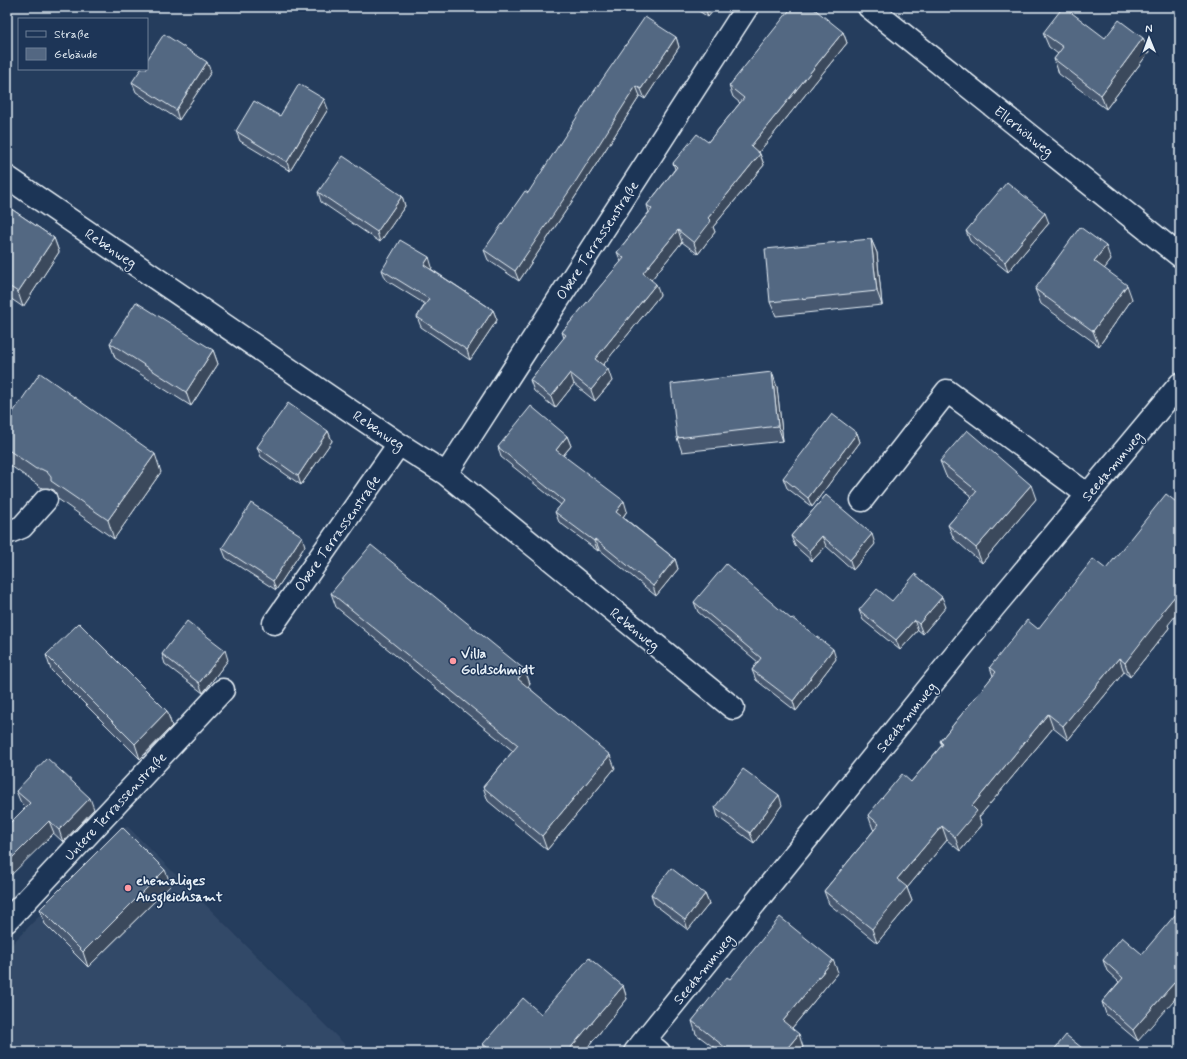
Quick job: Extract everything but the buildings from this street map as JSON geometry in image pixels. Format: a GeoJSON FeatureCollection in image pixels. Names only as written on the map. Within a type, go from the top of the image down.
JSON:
{"type":"FeatureCollection","features":[{"type":"Feature","properties":{"kind":"street","name":"Obere Terrassenstraße"},"geometry":{"type":"LineString","coordinates":[[446,474],[747,7]]}},
{"type":"Feature","properties":{"kind":"street","name":"Ellerhöhweg"},"geometry":{"type":"LineString","coordinates":[[868,7],[1180,256]]}},
{"type":"Feature","properties":{"kind":"street","name":"Rebenweg"},"geometry":{"type":"LineString","coordinates":[[7,177],[399,444],[446,474],[733,708]]}},
{"type":"Feature","properties":{"kind":"street","name":"Seedammweg"},"geometry":{"type":"LineString","coordinates":[[646,1048],[994,607],[1180,384]]}},
{"type":"Feature","properties":{"kind":"street"},"geometry":{"type":"LineString","coordinates":[[862,500],[947,390],[1088,495]]}},
{"type":"Feature","properties":{"kind":"street","name":"Obere Terrassenstraße"},"geometry":{"type":"LineString","coordinates":[[274,623],[399,444]]}},
{"type":"Feature","properties":{"kind":"street"},"geometry":{"type":"LineString","coordinates":[[7,533],[22,527],[46,500]]}},
{"type":"Feature","properties":{"kind":"street","name":"Untere Terrassenstraße"},"geometry":{"type":"LineString","coordinates":[[7,921],[223,690]]}},
{"type":"Feature","properties":{"kind":"shaded area","name":"ehemaliges Ausgleichsamt"},"geometry":{"type":"Polygon","coordinates":[[[127,826],[352,1052],[7,1052],[7,949],[127,826]]]}},
{"type":"Feature","properties":{"kind":"place","name":"Villa Goldschmidt"},"geometry":{"type":"Point","coordinates":[453,661]}},
{"type":"Feature","properties":{"kind":"place","name":"ehemaliges Ausgleichsamt"},"geometry":{"type":"Point","coordinates":[128,888]}}]}
